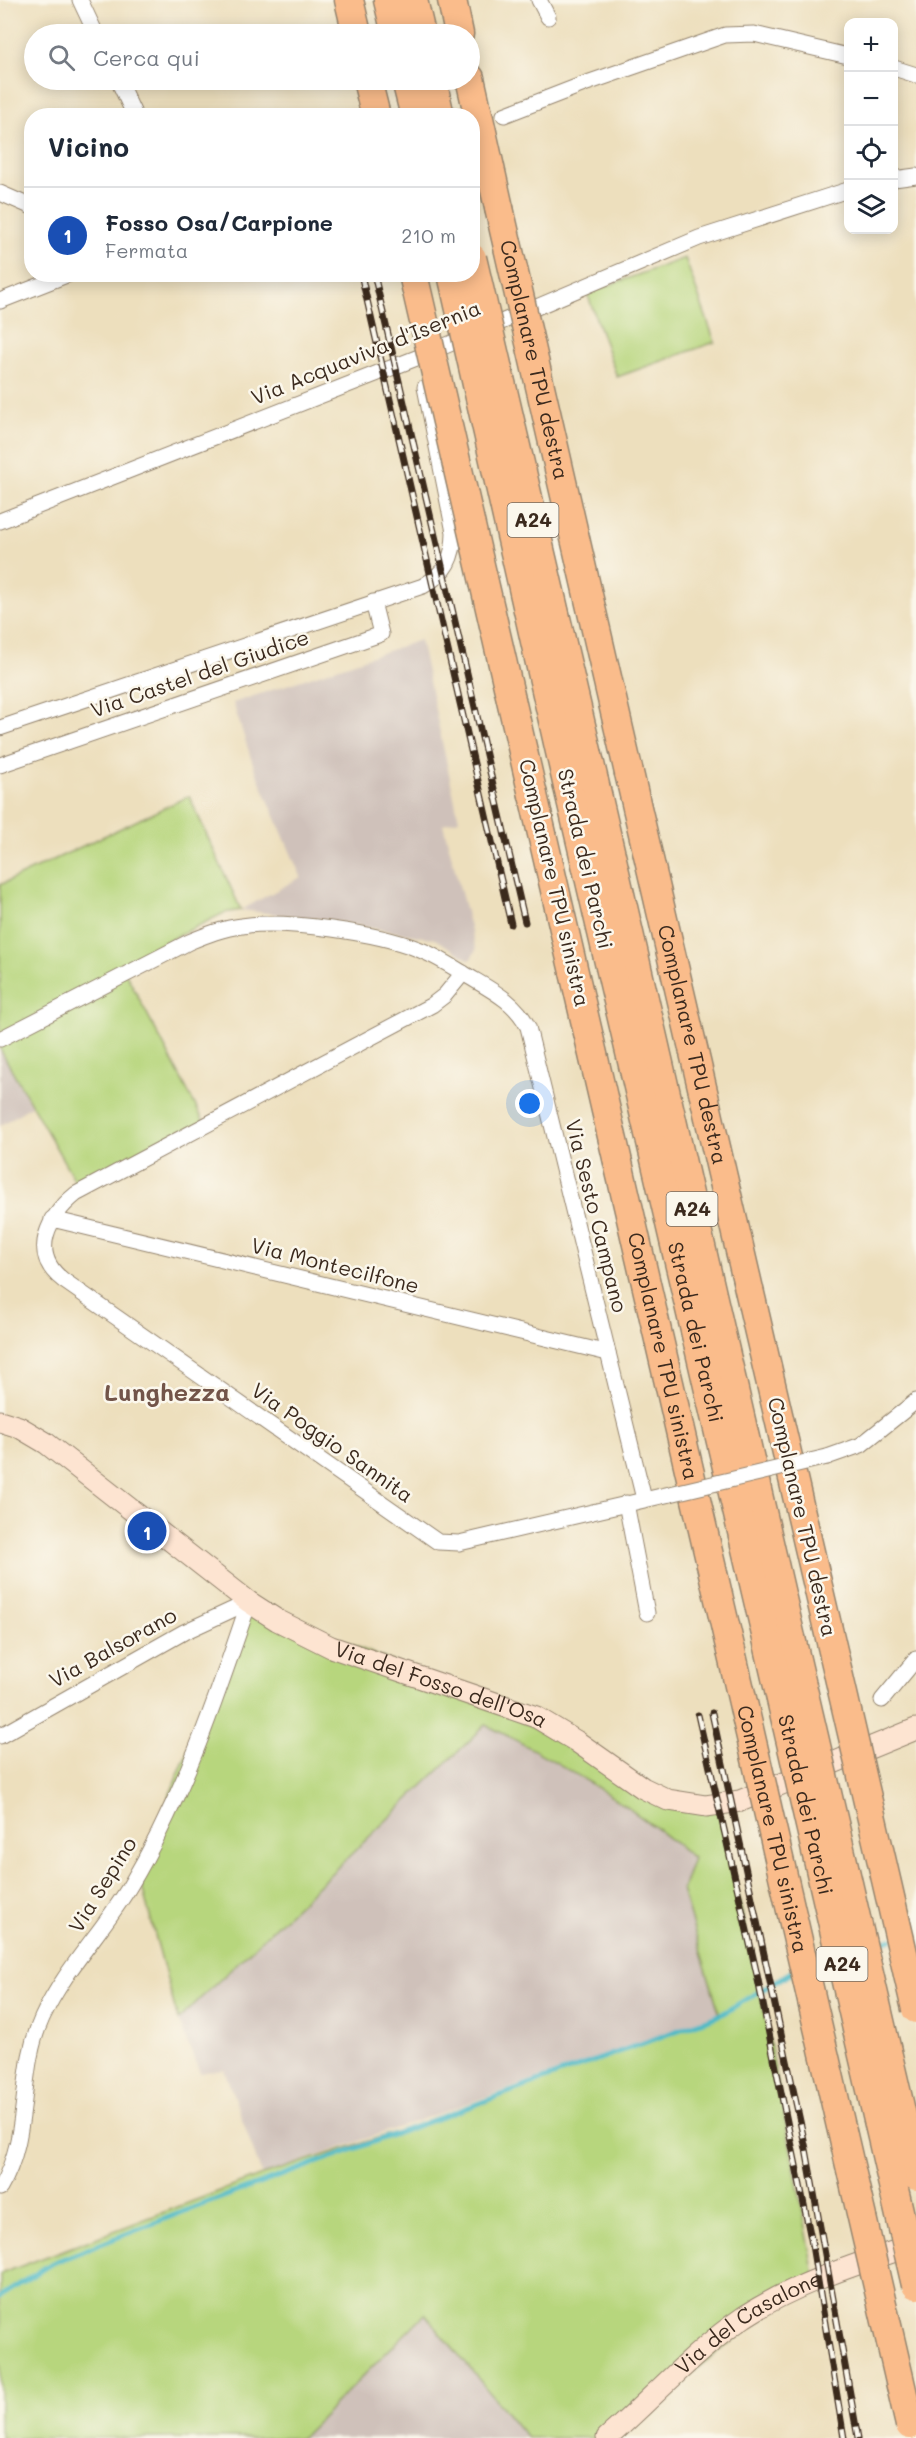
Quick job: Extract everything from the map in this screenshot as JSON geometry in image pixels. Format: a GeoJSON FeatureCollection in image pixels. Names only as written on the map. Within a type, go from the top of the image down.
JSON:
{"type":"FeatureCollection","features":[{"type":"Feature","properties":{"kind":"highway"},"geometry":{"type":"LineString","coordinates":[[349,0],[355,24]]}},
{"type":"Feature","properties":{"kind":"highway"},"geometry":{"type":"LineString","coordinates":[[388,0],[394,24]]}},
{"type":"Feature","properties":{"kind":"highway"},"geometry":{"type":"LineString","coordinates":[[413,0],[419,24]]}},
{"type":"Feature","properties":{"kind":"highway"},"geometry":{"type":"LineString","coordinates":[[452,0],[457,24]]}},
{"type":"Feature","properties":{"kind":"highway"},"geometry":{"type":"LineString","coordinates":[[370,90],[374,108]]}},
{"type":"Feature","properties":{"kind":"highway"},"geometry":{"type":"LineString","coordinates":[[408,90],[413,108]]}},
{"type":"Feature","properties":{"kind":"highway"},"geometry":{"type":"LineString","coordinates":[[434,90],[438,108]]}},
{"type":"Feature","properties":{"kind":"highway","name":"Complanare TPU destra"},"geometry":{"type":"LineString","coordinates":[[473,90],[477,108]]}},
{"type":"Feature","properties":{"kind":"highway","name":"Complanare TPU destra"},"geometry":{"type":"LineString","coordinates":[[480,123],[916,2009]]}},
{"type":"Feature","properties":{"kind":"highway","name":"Complanare TPU sinistra"},"geometry":{"type":"LineString","coordinates":[[414,282],[912,2432]]}},
{"type":"Feature","properties":{"kind":"highway","name":"Strada dei Parchi"},"geometry":{"type":"LineString","coordinates":[[454,282],[581,784],[779,1640],[916,2285]]}},
{"type":"Feature","properties":{"kind":"highway","name":"Strada dei Parchi"},"geometry":{"type":"LineString","coordinates":[[477,282],[581,784]]}},
{"type":"Feature","properties":{"kind":"highway","name":"Strada dei Parchi"},"geometry":{"type":"LineString","coordinates":[[779,1640],[916,2176]]}},
{"type":"Feature","properties":{"kind":"street"},"geometry":{"type":"LineString","coordinates":[[80,0],[91,24]]}},
{"type":"Feature","properties":{"kind":"street"},"geometry":{"type":"LineString","coordinates":[[539,0],[548,16]]}},
{"type":"Feature","properties":{"kind":"street"},"geometry":{"type":"LineString","coordinates":[[504,115],[584,84],[725,35],[754,34],[844,55]]}},
{"type":"Feature","properties":{"kind":"street"},"geometry":{"type":"LineString","coordinates":[[898,69],[916,75]]}},
{"type":"Feature","properties":{"kind":"street"},"geometry":{"type":"LineString","coordinates":[[123,90],[131,108]]}},
{"type":"Feature","properties":{"kind":"street"},"geometry":{"type":"LineString","coordinates":[[898,178],[916,176]]}},
{"type":"Feature","properties":{"kind":"street","name":"Via Acquaviva d'Isernia"},"geometry":{"type":"LineString","coordinates":[[0,521],[419,357],[699,237],[844,192]]}},
{"type":"Feature","properties":{"kind":"street"},"geometry":{"type":"LineString","coordinates":[[0,193],[24,204]]}},
{"type":"Feature","properties":{"kind":"street"},"geometry":{"type":"LineString","coordinates":[[0,301],[49,282]]}},
{"type":"Feature","properties":{"kind":"street","name":"Via Castel del Giudice"},"geometry":{"type":"LineString","coordinates":[[0,728],[373,602],[437,578],[447,566],[454,550],[454,532],[419,357]]}},
{"type":"Feature","properties":{"kind":"street","name":"Via Castel del Giudice"},"geometry":{"type":"LineString","coordinates":[[0,765],[381,634],[373,602]]}},
{"type":"Feature","properties":{"kind":"street"},"geometry":{"type":"LineString","coordinates":[[0,1039],[189,942],[220,930],[261,924],[316,928],[408,945],[463,973],[450,991],[435,1003],[84,1190],[63,1206],[52,1219]]}},
{"type":"Feature","properties":{"kind":"street","name":"Via Sesto Campano"},"geometry":{"type":"LineString","coordinates":[[463,973],[508,1000],[528,1026],[644,1499]]}},
{"type":"Feature","properties":{"kind":"street","name":"Via Montecilfone"},"geometry":{"type":"LineString","coordinates":[[52,1219],[608,1353]]}},
{"type":"Feature","properties":{"kind":"street","name":"Via Poggio Sannita"},"geometry":{"type":"LineString","coordinates":[[52,1219],[44,1247],[49,1265],[58,1277],[435,1541],[446,1544],[459,1543],[827,1457],[861,1445],[916,1401]]}},
{"type":"Feature","properties":{"kind":"street","name":"Via del Fosso dell'Osa"},"geometry":{"type":"LineString","coordinates":[[0,1421],[19,1427],[58,1451],[249,1602],[289,1627],[331,1647],[536,1717],[576,1741],[643,1788],[675,1802],[706,1806],[740,1800],[916,1730]]}},
{"type":"Feature","properties":{"kind":"street"},"geometry":{"type":"LineString","coordinates":[[626,1503],[647,1612]]}},
{"type":"Feature","properties":{"kind":"street","name":"Via Balsorano"},"geometry":{"type":"LineString","coordinates":[[0,1736],[184,1632],[249,1602]]}},
{"type":"Feature","properties":{"kind":"street","name":"Via Sepino"},"geometry":{"type":"LineString","coordinates":[[0,2188],[11,2167],[19,2141],[30,2055],[41,2019],[64,1980],[123,1898],[156,1840],[204,1732],[249,1602]]}},
{"type":"Feature","properties":{"kind":"street"},"geometry":{"type":"LineString","coordinates":[[882,1700],[916,1659]]}},
{"type":"Feature","properties":{"kind":"street"},"geometry":{"type":"LineString","coordinates":[[889,1742],[916,1743]]}},
{"type":"Feature","properties":{"kind":"street","name":"Via del Casalone"},"geometry":{"type":"LineString","coordinates":[[607,2438],[705,2347],[754,2311],[816,2280],[916,2244]]}},
{"type":"Feature","properties":{"kind":"shaded area"},"geometry":{"type":"Polygon","coordinates":[[[420,640],[459,820],[443,824],[476,950],[470,960],[435,939],[319,919],[241,910],[301,877],[254,767],[233,703],[420,640]]]}},
{"type":"Feature","properties":{"kind":"shaded area"},"geometry":{"type":"Polygon","coordinates":[[[0,1049],[31,1106],[0,1126],[0,1049]]]}},
{"type":"Feature","properties":{"kind":"shaded area"},"geometry":{"type":"Polygon","coordinates":[[[486,1725],[536,1749],[660,1829],[693,1858],[682,1890],[720,2015],[262,2175],[224,2069],[200,2073],[178,2020],[486,1725]]]}},
{"type":"Feature","properties":{"kind":"shaded area"},"geometry":{"type":"Polygon","coordinates":[[[425,2314],[527,2438],[301,2438],[425,2314]]]}},
{"type":"Feature","properties":{"kind":"green space"},"geometry":{"type":"Polygon","coordinates":[[[685,258],[715,342],[617,377],[587,293],[685,258]]]}},
{"type":"Feature","properties":{"kind":"green space"},"geometry":{"type":"Polygon","coordinates":[[[189,796],[241,910],[224,913],[121,964],[204,1122],[79,1188],[0,1049],[0,885],[189,796]]]}},
{"type":"Feature","properties":{"kind":"green space"},"geometry":{"type":"Polygon","coordinates":[[[249,1602],[479,1698],[636,1784],[717,1806],[757,1975],[816,2280],[802,2286],[608,2438],[527,2438],[425,2314],[301,2438],[0,2438],[0,2274],[262,2175],[465,2110],[720,2015],[682,1890],[693,1858],[645,1820],[594,1785],[486,1725],[178,2020],[138,1872],[249,1602]]]}},
{"type":"Feature","properties":{"kind":"waterway"},"geometry":{"type":"LineString","coordinates":[[872,1945],[892,1939]]}},
{"type":"Feature","properties":{"kind":"waterway"},"geometry":{"type":"LineString","coordinates":[[811,1962],[831,1956]]}},
{"type":"Feature","properties":{"kind":"waterway"},"geometry":{"type":"LineString","coordinates":[[0,2297],[52,2263],[185,2211],[720,2015],[795,1970]]}},
{"type":"Feature","properties":{"kind":"railway"},"geometry":{"type":"LineString","coordinates":[[363,282],[511,924]]}},
{"type":"Feature","properties":{"kind":"railway"},"geometry":{"type":"LineString","coordinates":[[376,282],[525,922]]}},
{"type":"Feature","properties":{"kind":"railway"},"geometry":{"type":"LineString","coordinates":[[712,1713],[806,2149],[858,2438]]}},
{"type":"Feature","properties":{"kind":"railway"},"geometry":{"type":"LineString","coordinates":[[698,1715],[757,1975],[811,2239],[844,2438]]}},
{"type":"Feature","properties":{"kind":"place","name":"Fosso Osa/Carpione"},"geometry":{"type":"Point","coordinates":[147,1531]}},
{"type":"Feature","properties":{"kind":"district","name":"Lunghezza"},"geometry":{"type":"Point","coordinates":[167,1393]}}]}
